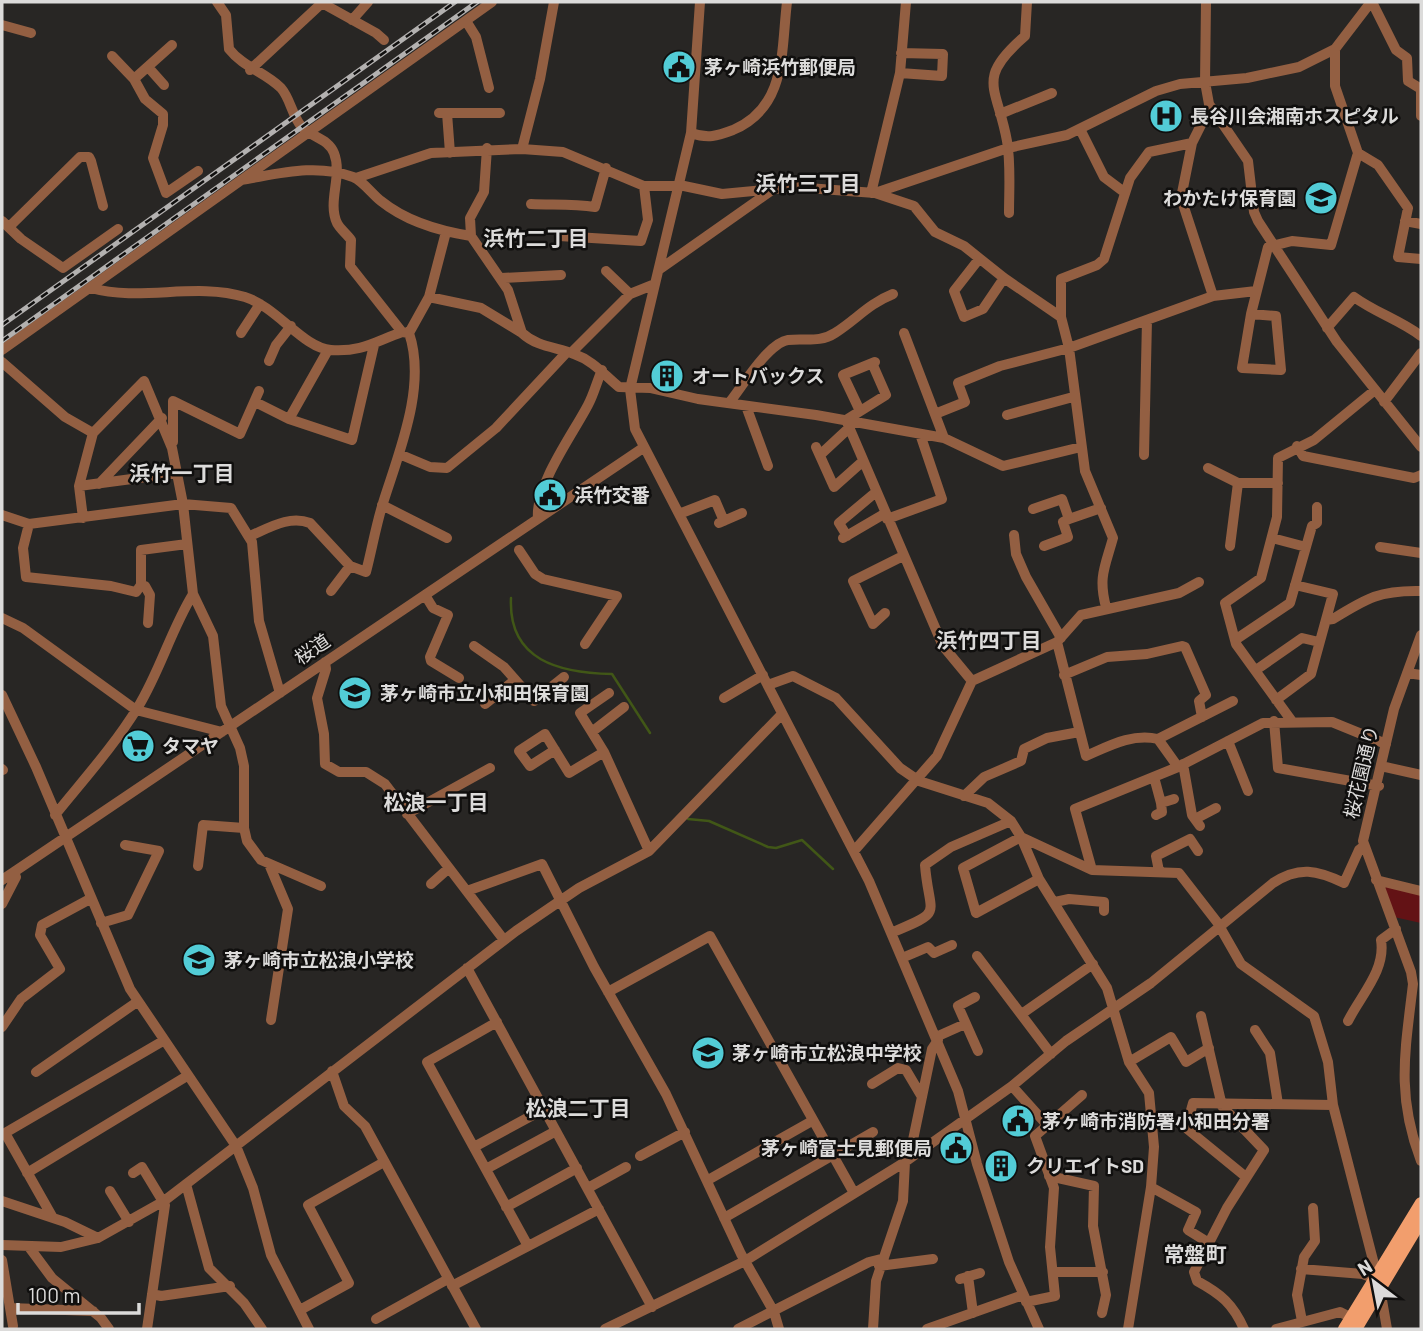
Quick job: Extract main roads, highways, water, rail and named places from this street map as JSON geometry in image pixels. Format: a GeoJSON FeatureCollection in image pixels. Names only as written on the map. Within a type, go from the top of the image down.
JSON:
{"type":"FeatureCollection","features":[{"type":"Feature","properties":{"kind":"main road"},"geometry":{"type":"LineString","coordinates":[[1356,1323],[1376,1273],[1421,1203]]}},
{"type":"Feature","properties":{"kind":"main road"},"geometry":{"type":"LineString","coordinates":[[1344,1329],[1356,1323],[1421,1221]]}},
{"type":"Feature","properties":{"kind":"waterway"},"geometry":{"type":"LineString","coordinates":[[511,598],[512,619],[518,636],[528,649],[556,666],[574,671],[612,674],[650,733]]}},
{"type":"Feature","properties":{"kind":"waterway"},"geometry":{"type":"LineString","coordinates":[[688,819],[709,821],[768,847],[776,848],[802,840],[833,869]]}},
{"type":"Feature","properties":{"kind":"railway"},"geometry":{"type":"LineString","coordinates":[[2,325],[455,2]]}},
{"type":"Feature","properties":{"kind":"railway"},"geometry":{"type":"LineString","coordinates":[[2,341],[477,2]]}},
{"type":"Feature","properties":{"kind":"place","name":"茅ヶ崎浜竹郵便局"},"geometry":{"type":"Point","coordinates":[679,67]}},
{"type":"Feature","properties":{"kind":"place","name":"長谷川会湘南ホスピタル"},"geometry":{"type":"Point","coordinates":[1166,116]}},
{"type":"Feature","properties":{"kind":"place","name":"わかたけ保育園"},"geometry":{"type":"Point","coordinates":[1321,198]}},
{"type":"Feature","properties":{"kind":"place","name":"オートバックス"},"geometry":{"type":"Point","coordinates":[667,376]}},
{"type":"Feature","properties":{"kind":"place","name":"浜竹交番"},"geometry":{"type":"Point","coordinates":[550,495]}},
{"type":"Feature","properties":{"kind":"place","name":"茅ヶ崎市立小和田保育園"},"geometry":{"type":"Point","coordinates":[355,693]}},
{"type":"Feature","properties":{"kind":"place","name":"タマヤ"},"geometry":{"type":"Point","coordinates":[138,746]}},
{"type":"Feature","properties":{"kind":"place","name":"茅ヶ崎市立松浪小学校"},"geometry":{"type":"Point","coordinates":[199,960]}},
{"type":"Feature","properties":{"kind":"place","name":"茅ヶ崎市立松浪中学校"},"geometry":{"type":"Point","coordinates":[708,1053]}},
{"type":"Feature","properties":{"kind":"place","name":"茅ヶ崎市消防署小和田分署"},"geometry":{"type":"Point","coordinates":[1018,1121]}},
{"type":"Feature","properties":{"kind":"place","name":"茅ヶ崎富士見郵便局"},"geometry":{"type":"Point","coordinates":[956,1148]}},
{"type":"Feature","properties":{"kind":"place","name":"クリエイトSD"},"geometry":{"type":"Point","coordinates":[1001,1166]}},
{"type":"Feature","properties":{"kind":"district","name":"浜竹三丁目"},"geometry":{"type":"Point","coordinates":[808,184]}},
{"type":"Feature","properties":{"kind":"district","name":"浜竹二丁目"},"geometry":{"type":"Point","coordinates":[536,239]}},
{"type":"Feature","properties":{"kind":"district","name":"浜竹一丁目"},"geometry":{"type":"Point","coordinates":[182,474]}},
{"type":"Feature","properties":{"kind":"district","name":"浜竹四丁目"},"geometry":{"type":"Point","coordinates":[989,641]}},
{"type":"Feature","properties":{"kind":"district","name":"松浪一丁目"},"geometry":{"type":"Point","coordinates":[436,803]}},
{"type":"Feature","properties":{"kind":"district","name":"松浪二丁目"},"geometry":{"type":"Point","coordinates":[578,1109]}},
{"type":"Feature","properties":{"kind":"district","name":"常盤町"},"geometry":{"type":"Point","coordinates":[1195,1255]}}]}
